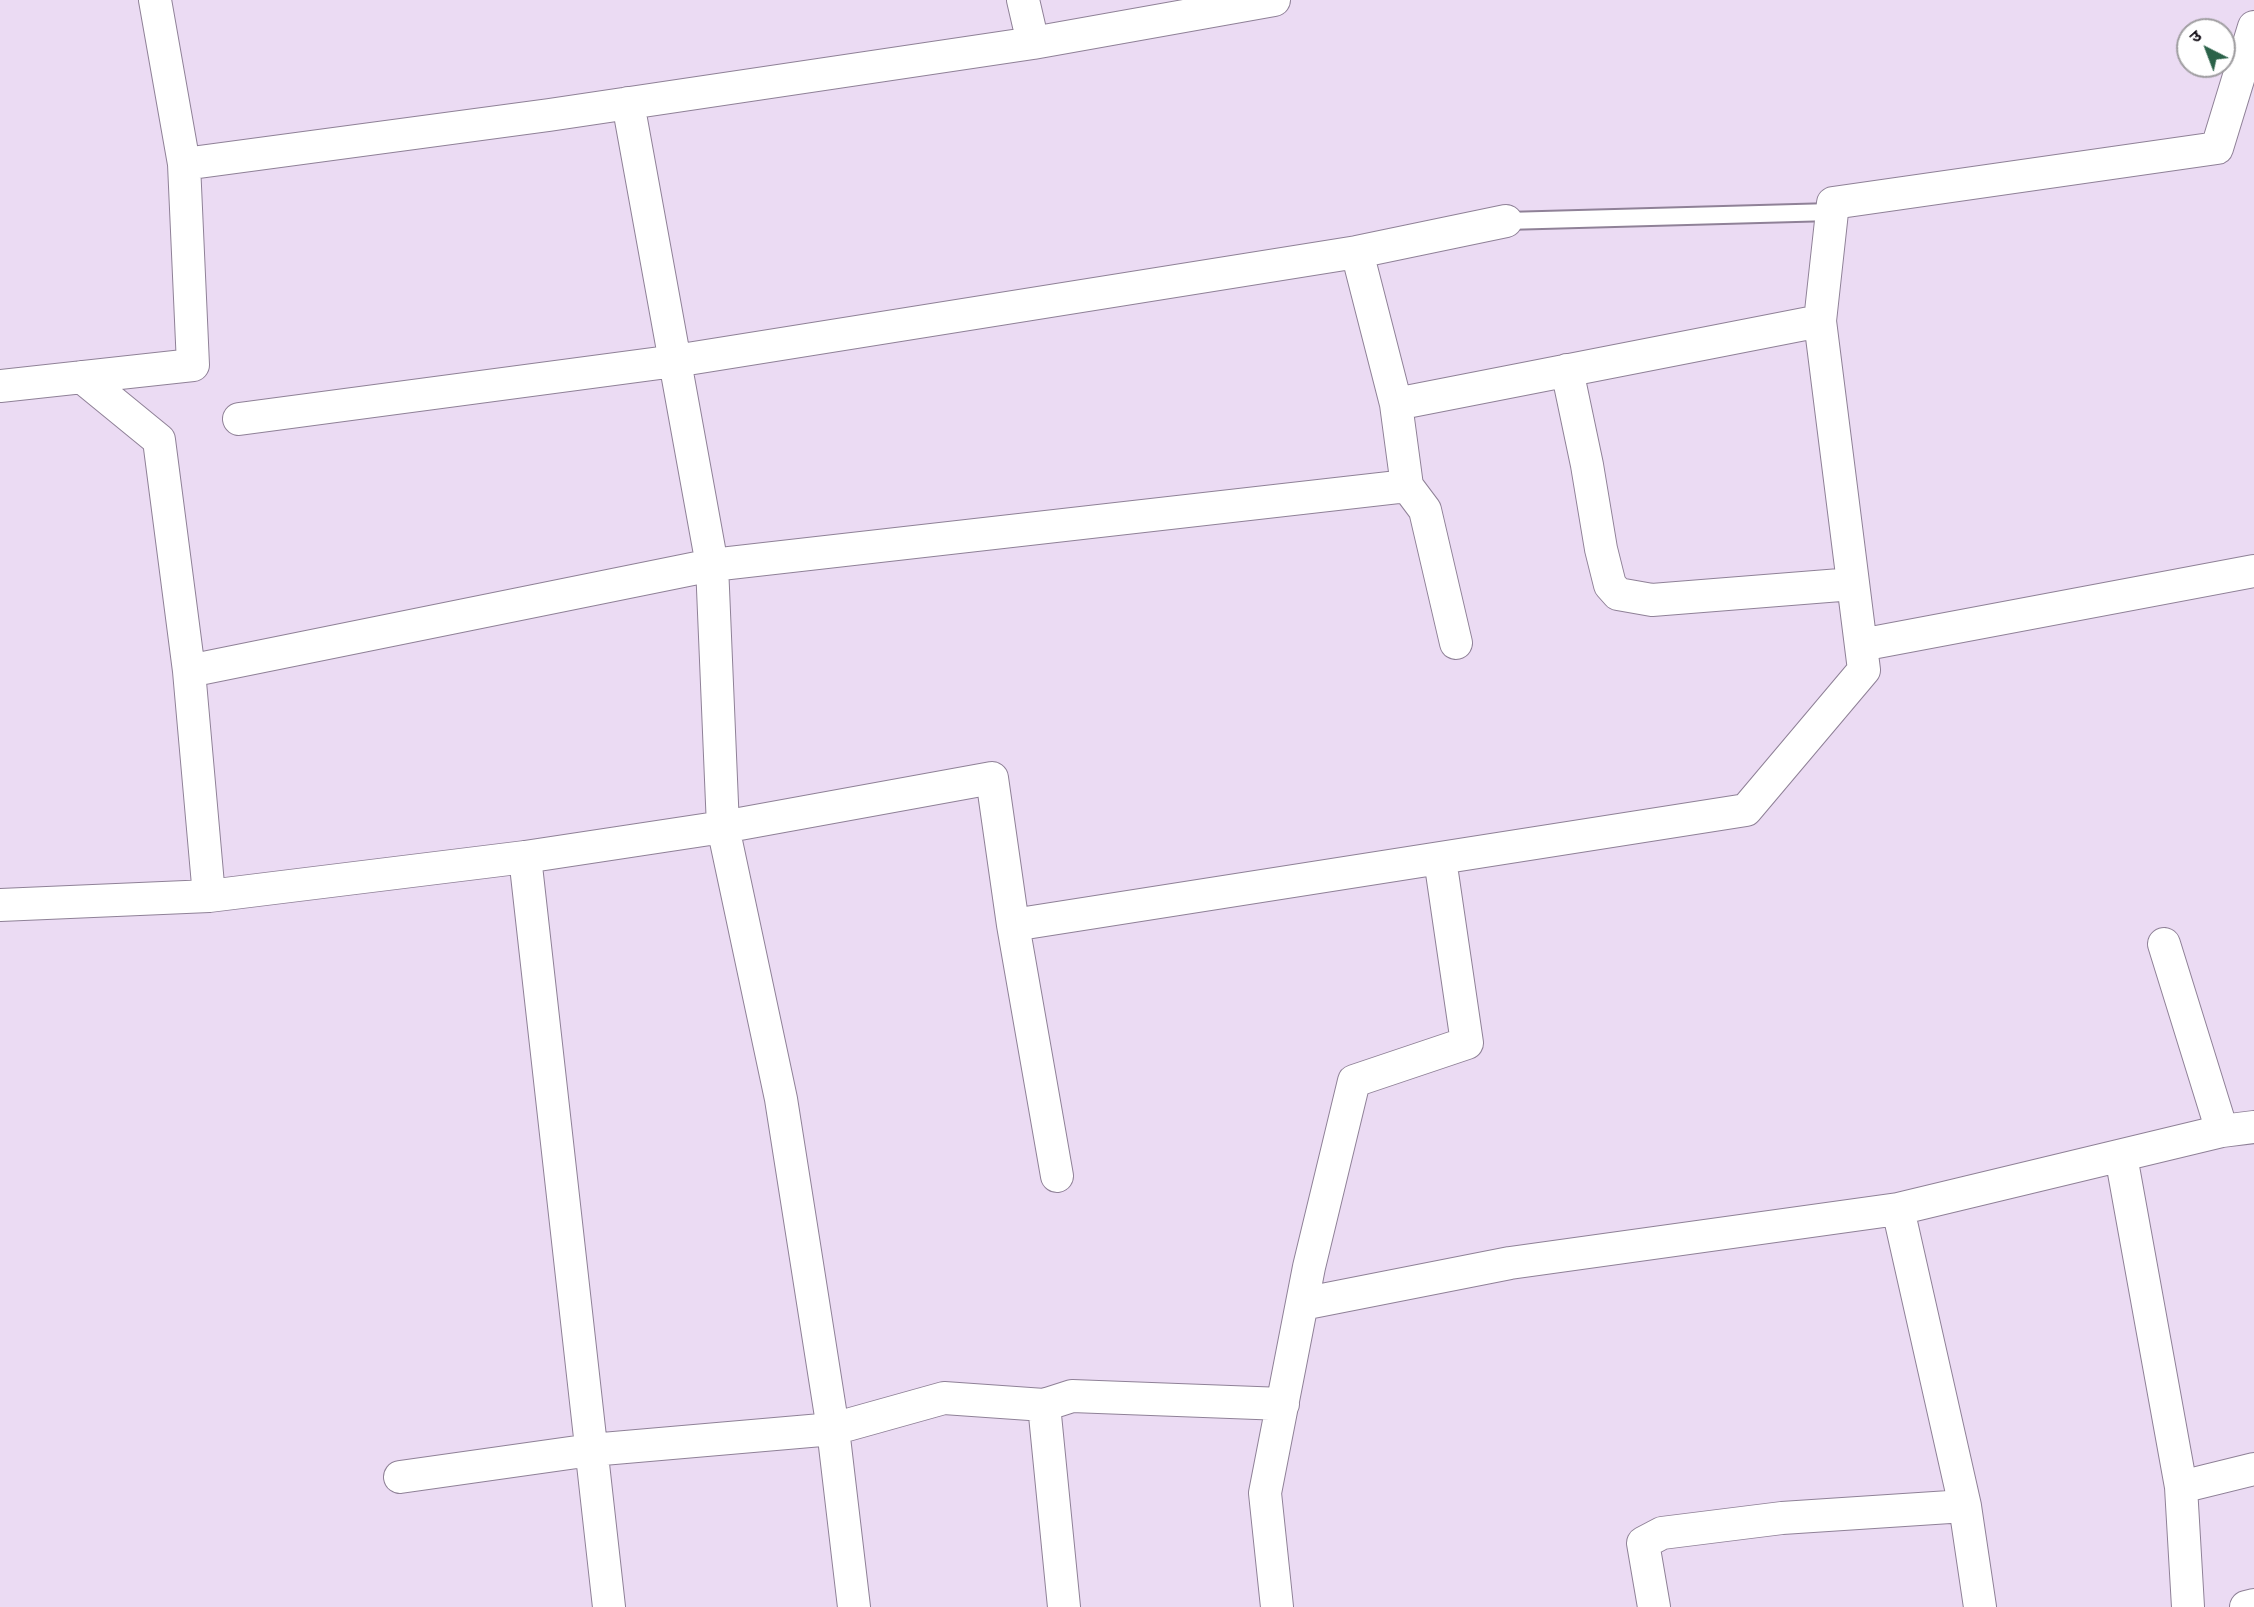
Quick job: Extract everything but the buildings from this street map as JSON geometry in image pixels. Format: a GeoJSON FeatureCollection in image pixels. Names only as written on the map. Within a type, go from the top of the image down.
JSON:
{"type":"FeatureCollection","features":[{"type":"Feature","properties":{"kind":"street"},"geometry":{"type":"LineString","coordinates":[[0,386],[193,365],[184,164],[155,0]]}},
{"type":"Feature","properties":{"kind":"street"},"geometry":{"type":"LineString","coordinates":[[1023,0],[1033,43]]}},
{"type":"Feature","properties":{"kind":"street"},"geometry":{"type":"LineString","coordinates":[[184,164],[628,103],[1033,43],[1274,0]]}},
{"type":"Feature","properties":{"kind":"street"},"geometry":{"type":"LineString","coordinates":[[1013,925],[1746,810],[1864,670],[1820,321],[1833,203],[2217,148],[2254,27]]}},
{"type":"Feature","properties":{"kind":"street"},"geometry":{"type":"LineString","coordinates":[[628,103],[712,565],[723,827],[781,1099],[833,1429],[854,1607]]}},
{"type":"Feature","properties":{"kind":"street"},"geometry":{"type":"LineString","coordinates":[[239,419],[675,360],[1357,252],[1506,221]]}},
{"type":"Feature","properties":{"kind":"street"},"geometry":{"type":"LineString","coordinates":[[1357,252],[1396,404],[1407,486],[1425,510],[1456,643]]}},
{"type":"Feature","properties":{"kind":"street"},"geometry":{"type":"LineString","coordinates":[[1396,404],[1820,321]]}},
{"type":"Feature","properties":{"kind":"street"},"geometry":{"type":"LineString","coordinates":[[1567,370],[1587,465],[1601,549],[1610,585],[1618,594],[1652,600],[1853,584]]}},
{"type":"Feature","properties":{"kind":"street"},"geometry":{"type":"LineString","coordinates":[[82,377],[159,440],[189,671],[209,896]]}},
{"type":"Feature","properties":{"kind":"street"},"geometry":{"type":"LineString","coordinates":[[189,671],[712,565],[1407,486]]}},
{"type":"Feature","properties":{"kind":"street"},"geometry":{"type":"LineString","coordinates":[[1861,645],[2254,571]]}},
{"type":"Feature","properties":{"kind":"street"},"geometry":{"type":"LineString","coordinates":[[0,905],[209,896],[525,857],[723,827],[992,778],[1013,925],[1057,1176]]}},
{"type":"Feature","properties":{"kind":"street"},"geometry":{"type":"LineString","coordinates":[[525,857],[609,1607]]}},
{"type":"Feature","properties":{"kind":"street"},"geometry":{"type":"LineString","coordinates":[[1277,1607],[1265,1493],[1309,1267],[1354,1081],[1467,1043],[1440,859]]}},
{"type":"Feature","properties":{"kind":"street"},"geometry":{"type":"LineString","coordinates":[[2164,944],[2222,1131]]}},
{"type":"Feature","properties":{"kind":"street"},"geometry":{"type":"LineString","coordinates":[[1302,1304],[1509,1263],[1898,1209],[2222,1131],[2254,1127]]}},
{"type":"Feature","properties":{"kind":"street"},"geometry":{"type":"LineString","coordinates":[[2121,1156],[2181,1486],[2188,1607]]}},
{"type":"Feature","properties":{"kind":"street"},"geometry":{"type":"LineString","coordinates":[[1898,1209],[1965,1506],[1980,1607]]}},
{"type":"Feature","properties":{"kind":"street"},"geometry":{"type":"LineString","coordinates":[[400,1477],[591,1450],[833,1429],[945,1398],[1044,1405],[1072,1396],[1282,1404]]}},
{"type":"Feature","properties":{"kind":"street"},"geometry":{"type":"LineString","coordinates":[[1044,1405],[1064,1607]]}},
{"type":"Feature","properties":{"kind":"street"},"geometry":{"type":"LineString","coordinates":[[2181,1486],[2254,1469]]}},
{"type":"Feature","properties":{"kind":"street"},"geometry":{"type":"LineString","coordinates":[[1654,1607],[1642,1543],[1662,1533],[1782,1518],[1965,1506]]}},
{"type":"Feature","properties":{"kind":"street"},"geometry":{"type":"LineString","coordinates":[[2246,1607],[2254,1605]]}},
{"type":"Feature","properties":{"kind":"lane"},"geometry":{"type":"LineString","coordinates":[[1506,221],[1832,212]]}}]}
